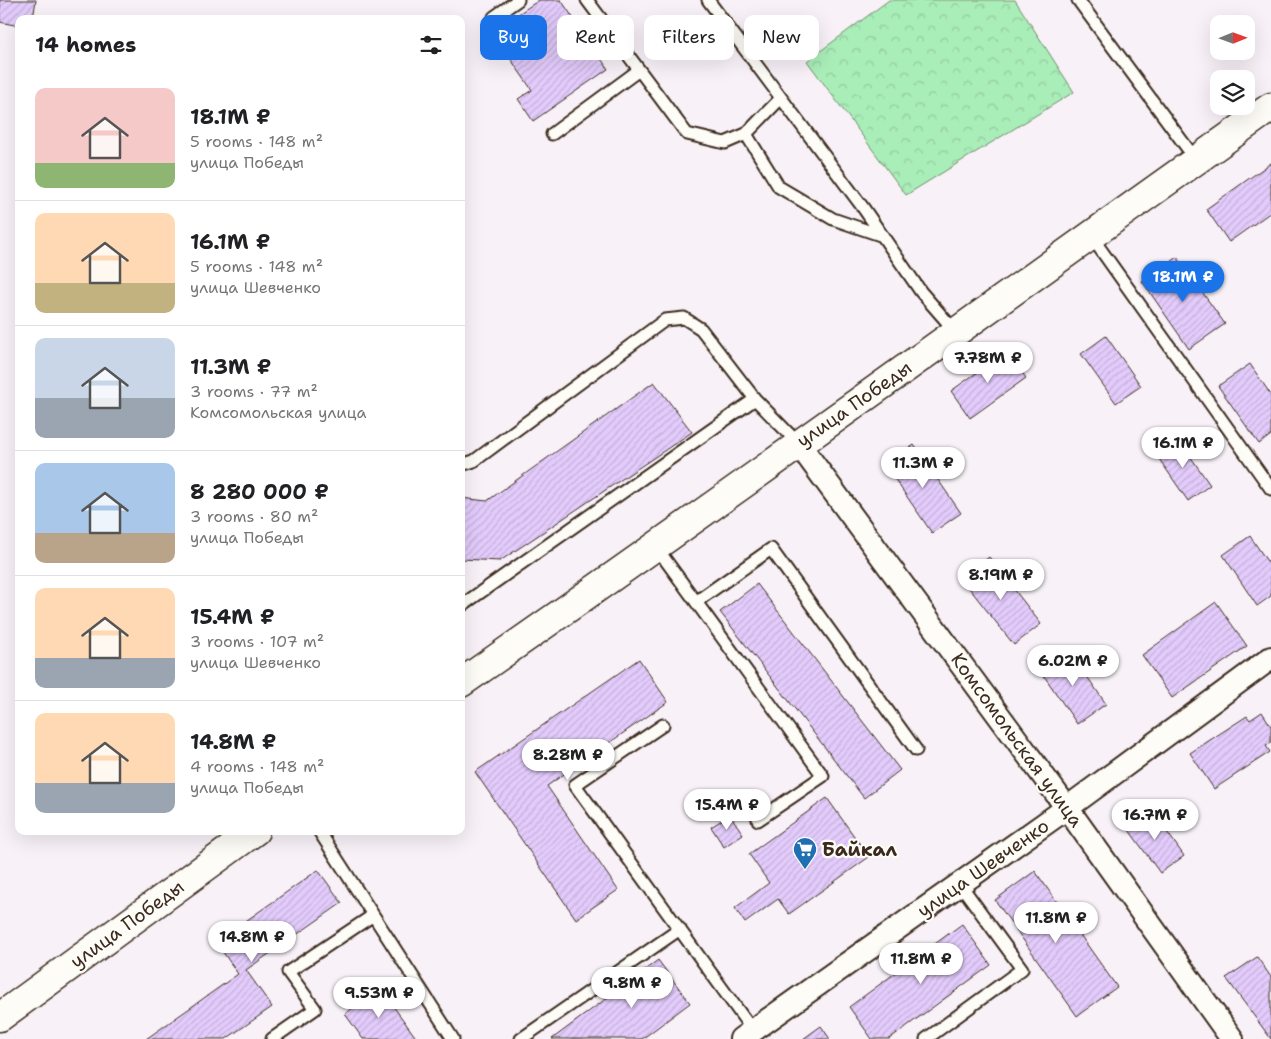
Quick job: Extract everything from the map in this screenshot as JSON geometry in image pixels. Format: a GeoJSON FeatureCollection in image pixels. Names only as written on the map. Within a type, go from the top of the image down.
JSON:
{"type":"FeatureCollection","features":[{"type":"Feature","properties":{"kind":"street","name":"улица Победы"},"geometry":{"type":"LineString","coordinates":[[465,680],[656,547],[798,443],[1271,107]]}},
{"type":"Feature","properties":{"kind":"street","name":"Комсомольская улица"},"geometry":{"type":"LineString","coordinates":[[798,443],[1067,808],[1232,1039]]}},
{"type":"Feature","properties":{"kind":"street","name":"улица Шевченко"},"geometry":{"type":"LineString","coordinates":[[747,1035],[1067,808],[1271,658]]}},
{"type":"Feature","properties":{"kind":"street","name":"улица Победы"},"geometry":{"type":"LineString","coordinates":[[0,1017],[250,835]]}},
{"type":"Feature","properties":{"kind":"lane"},"geometry":{"type":"LineString","coordinates":[[497,15],[518,0]]}},
{"type":"Feature","properties":{"kind":"lane"},"geometry":{"type":"LineString","coordinates":[[587,0],[687,134],[725,143],[746,134],[781,98]]}},
{"type":"Feature","properties":{"kind":"lane"},"geometry":{"type":"LineString","coordinates":[[708,0],[883,236],[920,292],[955,332]]}},
{"type":"Feature","properties":{"kind":"lane"},"geometry":{"type":"LineString","coordinates":[[1078,0],[1196,160]]}},
{"type":"Feature","properties":{"kind":"lane"},"geometry":{"type":"LineString","coordinates":[[552,134],[639,70]]}},
{"type":"Feature","properties":{"kind":"lane"},"geometry":{"type":"LineString","coordinates":[[746,134],[779,187],[833,219],[883,236]]}},
{"type":"Feature","properties":{"kind":"lane"},"geometry":{"type":"LineString","coordinates":[[1091,236],[1271,489]]}},
{"type":"Feature","properties":{"kind":"lane"},"geometry":{"type":"LineString","coordinates":[[465,464],[474,461],[665,320],[684,318],[701,329],[755,399],[798,443]]}},
{"type":"Feature","properties":{"kind":"lane"},"geometry":{"type":"LineString","coordinates":[[465,603],[755,399]]}},
{"type":"Feature","properties":{"kind":"lane"},"geometry":{"type":"LineString","coordinates":[[656,547],[823,776],[758,820]]}},
{"type":"Feature","properties":{"kind":"lane"},"geometry":{"type":"LineString","coordinates":[[697,601],[771,549],[916,750]]}},
{"type":"Feature","properties":{"kind":"lane"},"geometry":{"type":"LineString","coordinates":[[663,725],[575,785],[680,929],[747,1035]]}},
{"type":"Feature","properties":{"kind":"lane"},"geometry":{"type":"LineString","coordinates":[[321,835],[453,1039]]}},
{"type":"Feature","properties":{"kind":"lane"},"geometry":{"type":"LineString","coordinates":[[926,1039],[1022,969],[960,884]]}},
{"type":"Feature","properties":{"kind":"lane"},"geometry":{"type":"LineString","coordinates":[[272,1039],[315,1009],[288,972],[372,916]]}},
{"type":"Feature","properties":{"kind":"lane"},"geometry":{"type":"LineString","coordinates":[[521,1039],[680,929]]}},
{"type":"Feature","properties":{"kind":"green space"},"geometry":{"type":"Polygon","coordinates":[[[889,0],[1015,0],[1074,92],[906,195],[807,61],[819,60],[819,52],[889,0]]]}},
{"type":"Feature","properties":{"kind":"building"},"geometry":{"type":"Polygon","coordinates":[[[0,0],[36,0],[34,15],[15,15],[15,25],[0,22],[0,0]]]}},
{"type":"Feature","properties":{"kind":"building"},"geometry":{"type":"Polygon","coordinates":[[[539,0],[561,0],[571,15],[557,15],[557,60],[602,60],[608,69],[533,121],[518,99],[532,90],[511,60],[547,60],[547,15],[517,15],[539,0]]]}},
{"type":"Feature","properties":{"kind":"building"},"geometry":{"type":"Polygon","coordinates":[[[1271,163],[1271,212],[1229,242],[1206,209],[1271,163]]]}},
{"type":"Feature","properties":{"kind":"building"},"geometry":{"type":"Polygon","coordinates":[[[1177,257],[1225,324],[1189,349],[1142,281],[1177,257]]]}},
{"type":"Feature","properties":{"kind":"building"},"geometry":{"type":"Polygon","coordinates":[[[1106,336],[1141,386],[1116,403],[1081,354],[1106,336]]]}},
{"type":"Feature","properties":{"kind":"building"},"geometry":{"type":"Polygon","coordinates":[[[1007,351],[1026,378],[970,418],[951,391],[1007,351]]]}},
{"type":"Feature","properties":{"kind":"building"},"geometry":{"type":"Polygon","coordinates":[[[1250,364],[1271,395],[1271,435],[1259,444],[1218,386],[1250,364]]]}},
{"type":"Feature","properties":{"kind":"building"},"geometry":{"type":"Polygon","coordinates":[[[654,382],[692,432],[500,561],[465,559],[465,498],[487,501],[654,382]]]}},
{"type":"Feature","properties":{"kind":"building"},"geometry":{"type":"Polygon","coordinates":[[[1177,437],[1210,485],[1188,501],[1155,453],[1177,437]]]}},
{"type":"Feature","properties":{"kind":"building"},"geometry":{"type":"Polygon","coordinates":[[[914,445],[961,513],[932,533],[885,465],[914,445]]]}},
{"type":"Feature","properties":{"kind":"building"},"geometry":{"type":"Polygon","coordinates":[[[1250,536],[1271,567],[1271,596],[1257,606],[1223,555],[1250,536]]]}},
{"type":"Feature","properties":{"kind":"building"},"geometry":{"type":"Polygon","coordinates":[[[989,557],[1041,624],[1014,645],[962,579],[989,557]]]}},
{"type":"Feature","properties":{"kind":"building"},"geometry":{"type":"Polygon","coordinates":[[[757,584],[900,770],[864,798],[720,612],[757,584]]]}},
{"type":"Feature","properties":{"kind":"building"},"geometry":{"type":"Polygon","coordinates":[[[1216,602],[1247,646],[1172,698],[1142,655],[1216,602]]]}},
{"type":"Feature","properties":{"kind":"building"},"geometry":{"type":"Polygon","coordinates":[[[1069,650],[1106,704],[1077,724],[1040,670],[1069,650]]]}},
{"type":"Feature","properties":{"kind":"building"},"geometry":{"type":"Polygon","coordinates":[[[639,659],[668,702],[547,786],[618,890],[576,919],[475,772],[639,659]]]}},
{"type":"Feature","properties":{"kind":"building"},"geometry":{"type":"Polygon","coordinates":[[[1262,712],[1271,726],[1271,743],[1266,746],[1270,752],[1214,789],[1190,753],[1247,716],[1250,720],[1262,712]]]}},
{"type":"Feature","properties":{"kind":"building","name":"Байкал"},"geometry":{"type":"Polygon","coordinates":[[[827,798],[869,857],[789,914],[778,899],[745,923],[735,908],[769,883],[749,854],[827,798]]]}},
{"type":"Feature","properties":{"kind":"building"},"geometry":{"type":"Polygon","coordinates":[[[1151,809],[1184,856],[1160,873],[1126,826],[1151,809]]]}},
{"type":"Feature","properties":{"kind":"building"},"geometry":{"type":"Polygon","coordinates":[[[730,815],[743,834],[724,847],[711,827],[730,815]]]}},
{"type":"Feature","properties":{"kind":"building"},"geometry":{"type":"Polygon","coordinates":[[[318,870],[342,903],[246,970],[272,1007],[226,1039],[146,1039],[238,974],[216,942],[318,870]]]}},
{"type":"Feature","properties":{"kind":"building"},"geometry":{"type":"Polygon","coordinates":[[[1035,871],[1117,987],[1077,1016],[995,900],[1035,871]]]}},
{"type":"Feature","properties":{"kind":"building"},"geometry":{"type":"Polygon","coordinates":[[[962,924],[991,965],[889,1039],[872,1039],[849,1007],[962,924]]]}},
{"type":"Feature","properties":{"kind":"building"},"geometry":{"type":"Polygon","coordinates":[[[1257,957],[1271,977],[1271,1039],[1226,978],[1257,957]]]}},
{"type":"Feature","properties":{"kind":"building"},"geometry":{"type":"Polygon","coordinates":[[[658,960],[690,1003],[642,1039],[552,1039],[658,960]]]}},
{"type":"Feature","properties":{"kind":"building"},"geometry":{"type":"Polygon","coordinates":[[[380,988],[417,1039],[363,1039],[345,1014],[380,988]]]}},
{"type":"Feature","properties":{"kind":"building"},"geometry":{"type":"Polygon","coordinates":[[[821,1026],[830,1039],[803,1039],[821,1026]]]}},
{"type":"Feature","properties":{"kind":"place","name":"Байкал"},"geometry":{"type":"Point","coordinates":[805,870]}}]}
